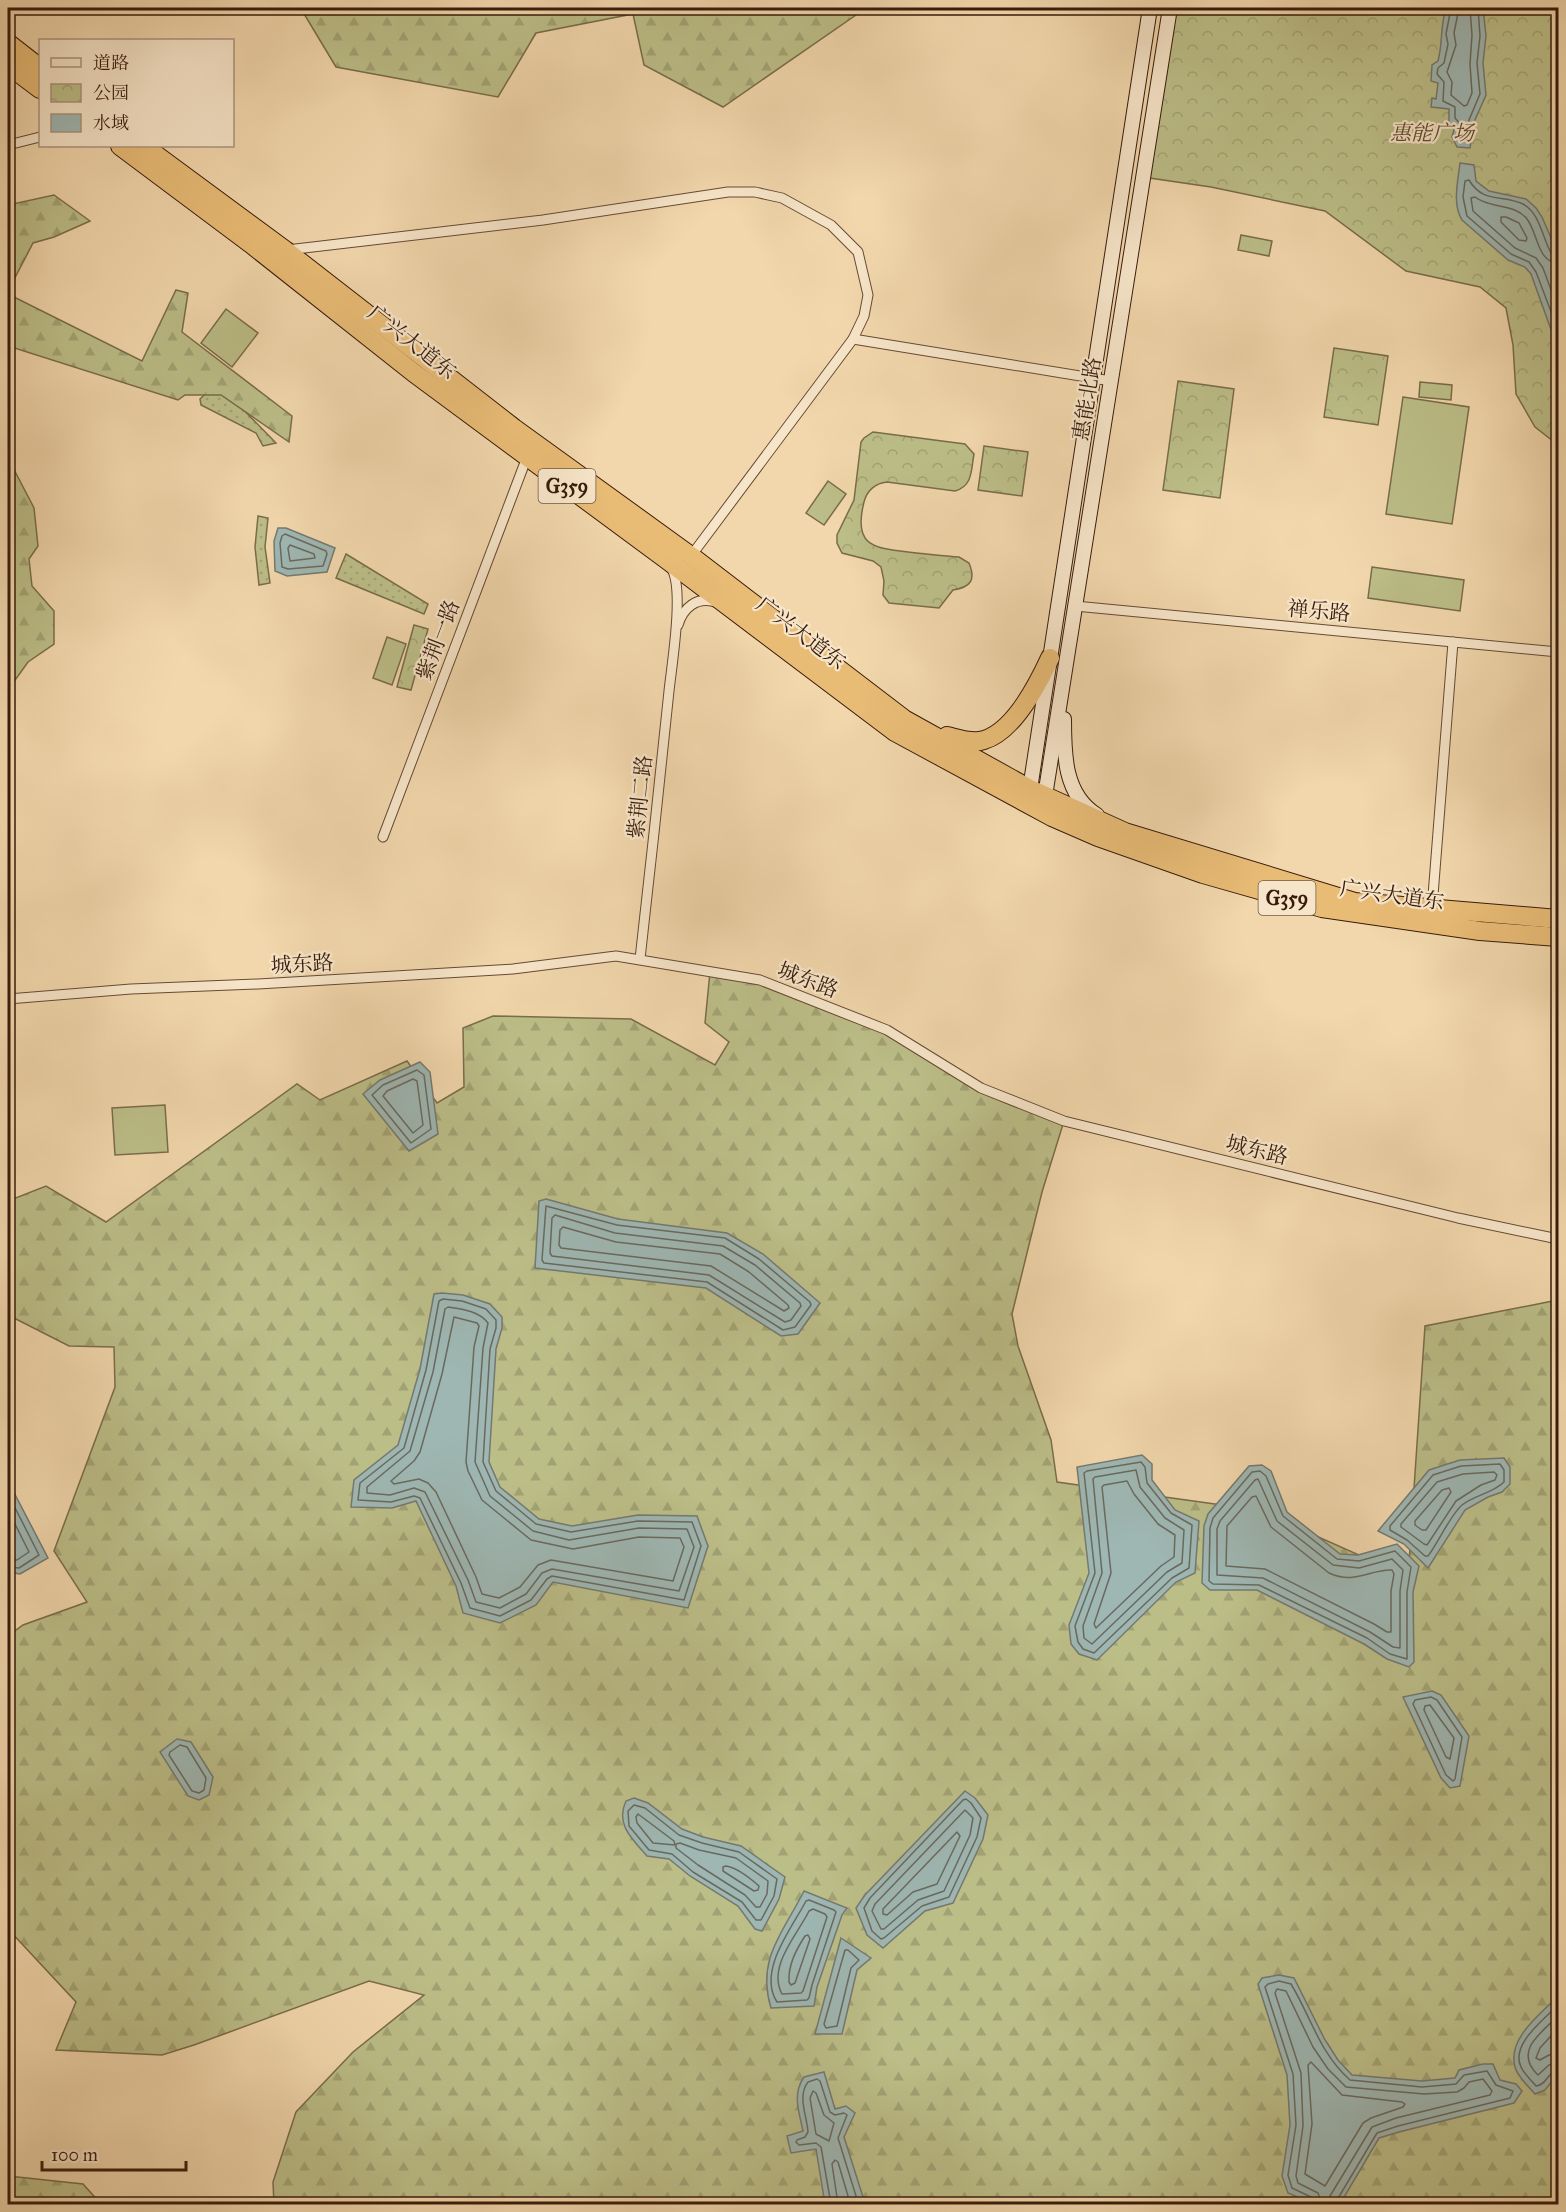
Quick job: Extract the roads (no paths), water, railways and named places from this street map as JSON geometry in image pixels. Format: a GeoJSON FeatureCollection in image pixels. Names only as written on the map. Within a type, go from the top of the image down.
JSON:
{"type":"FeatureCollection","features":[{"type":"Feature","properties":{"kind":"highway"},"geometry":{"type":"LineString","coordinates":[[8,43],[39,67]]}},
{"type":"Feature","properties":{"kind":"highway"},"geometry":{"type":"LineString","coordinates":[[8,65],[39,88]]}},
{"type":"Feature","properties":{"kind":"highway","name":"广兴大道东"},"geometry":{"type":"LineString","coordinates":[[121,147],[251,244],[414,373],[895,732],[1043,812],[1098,837],[1203,874],[1322,908],[1480,931],[1558,937]]}},
{"type":"Feature","properties":{"kind":"highway","name":"广兴大道东"},"geometry":{"type":"LineString","coordinates":[[145,147],[285,250],[514,428],[691,556],[904,719],[1038,792],[1125,832],[1355,902],[1558,919]]}},
{"type":"Feature","properties":{"kind":"highway"},"geometry":{"type":"LineString","coordinates":[[933,733],[967,741],[984,740],[999,732],[1017,714],[1036,689],[1050,658]]}},
{"type":"Feature","properties":{"kind":"street","name":"惠能北路"},"geometry":{"type":"LineString","coordinates":[[1038,792],[1050,658],[1150,8]]}},
{"type":"Feature","properties":{"kind":"street","name":"惠能北路"},"geometry":{"type":"LineString","coordinates":[[1038,792],[1065,674],[1170,8]]}},
{"type":"Feature","properties":{"kind":"street"},"geometry":{"type":"LineString","coordinates":[[8,145],[39,137]]}},
{"type":"Feature","properties":{"kind":"street"},"geometry":{"type":"LineString","coordinates":[[285,250],[543,220],[702,195],[755,192],[782,198],[831,225],[858,252],[868,295],[864,316],[853,339],[691,556]]}},
{"type":"Feature","properties":{"kind":"street"},"geometry":{"type":"LineString","coordinates":[[853,339],[1111,381]]}},
{"type":"Feature","properties":{"kind":"street","name":"紫荆一路"},"geometry":{"type":"LineString","coordinates":[[383,837],[527,457]]}},
{"type":"Feature","properties":{"kind":"street","name":"紫荆二路"},"geometry":{"type":"LineString","coordinates":[[640,959],[658,804],[677,600],[675,575],[667,560]]}},
{"type":"Feature","properties":{"kind":"street","name":"紫荆二路"},"geometry":{"type":"LineString","coordinates":[[674,638],[681,616],[690,605],[708,600],[727,605]]}},
{"type":"Feature","properties":{"kind":"street","name":"禅乐路"},"geometry":{"type":"LineString","coordinates":[[1075,606],[1558,652]]}},
{"type":"Feature","properties":{"kind":"street"},"geometry":{"type":"LineString","coordinates":[[1432,908],[1453,642]]}},
{"type":"Feature","properties":{"kind":"street"},"geometry":{"type":"LineString","coordinates":[[1065,674],[1064,748],[1069,782],[1078,797],[1093,813],[1125,832]]}},
{"type":"Feature","properties":{"kind":"street","name":"城东路"},"geometry":{"type":"LineString","coordinates":[[8,999],[131,989],[270,984],[513,969],[616,956],[640,959],[760,980],[887,1030],[981,1088],[1064,1120],[1458,1218],[1558,1239]]}},
{"type":"Feature","properties":{"kind":"water"},"geometry":{"type":"Polygon","coordinates":[[[1446,8],[1483,8],[1486,36],[1483,63],[1486,95],[1474,122],[1470,148],[1457,147],[1452,137],[1455,126],[1449,123],[1449,109],[1431,107],[1432,98],[1436,99],[1438,83],[1431,81],[1432,65],[1438,61],[1446,8]]]}},
{"type":"Feature","properties":{"kind":"water"},"geometry":{"type":"Polygon","coordinates":[[[1460,163],[1474,165],[1476,181],[1489,191],[1526,199],[1542,217],[1558,254],[1558,349],[1531,274],[1525,267],[1508,260],[1462,220],[1456,200],[1460,163]]]}},
{"type":"Feature","properties":{"kind":"water"},"geometry":{"type":"Polygon","coordinates":[[[278,528],[286,528],[335,548],[327,572],[287,576],[275,571],[274,541],[278,528]]]}},
{"type":"Feature","properties":{"kind":"water"},"geometry":{"type":"Polygon","coordinates":[[[420,1062],[430,1072],[438,1134],[409,1151],[363,1094],[380,1080],[420,1062]]]}},
{"type":"Feature","properties":{"kind":"water"},"geometry":{"type":"Polygon","coordinates":[[[546,1199],[618,1219],[727,1233],[763,1254],[820,1303],[798,1334],[781,1336],[706,1288],[535,1268],[539,1201],[546,1199]]]}},
{"type":"Feature","properties":{"kind":"water"},"geometry":{"type":"Polygon","coordinates":[[[434,1294],[463,1295],[490,1304],[502,1317],[502,1328],[496,1349],[489,1462],[500,1487],[539,1519],[572,1526],[638,1515],[697,1516],[708,1546],[688,1608],[553,1582],[536,1605],[500,1623],[463,1613],[456,1586],[416,1501],[392,1508],[351,1507],[354,1480],[398,1445],[420,1369],[434,1294]]]}},
{"type":"Feature","properties":{"kind":"water"},"geometry":{"type":"Polygon","coordinates":[[[1142,1455],[1152,1464],[1152,1480],[1175,1510],[1199,1521],[1195,1573],[1176,1582],[1097,1660],[1079,1654],[1071,1644],[1069,1625],[1089,1573],[1077,1467],[1142,1455]]]}},
{"type":"Feature","properties":{"kind":"water"},"geometry":{"type":"Polygon","coordinates":[[[1504,1458],[1510,1467],[1510,1484],[1502,1492],[1465,1510],[1428,1568],[1404,1544],[1378,1531],[1429,1470],[1460,1460],[1504,1458]]]}},
{"type":"Feature","properties":{"kind":"water"},"geometry":{"type":"Polygon","coordinates":[[[1262,1465],[1271,1471],[1287,1512],[1340,1554],[1358,1555],[1397,1544],[1419,1566],[1413,1592],[1414,1662],[1409,1667],[1387,1659],[1364,1644],[1257,1590],[1210,1590],[1202,1583],[1204,1526],[1208,1514],[1249,1466],[1262,1465]]]}},
{"type":"Feature","properties":{"kind":"water"},"geometry":{"type":"Polygon","coordinates":[[[8,1481],[48,1558],[20,1574],[8,1572],[8,1481]]]}},
{"type":"Feature","properties":{"kind":"water"},"geometry":{"type":"Polygon","coordinates":[[[1432,1691],[1441,1695],[1469,1736],[1460,1786],[1450,1788],[1441,1778],[1403,1697],[1432,1691]]]}},
{"type":"Feature","properties":{"kind":"water"},"geometry":{"type":"Polygon","coordinates":[[[177,1739],[191,1742],[213,1777],[209,1795],[199,1800],[188,1796],[160,1752],[177,1739]]]}},
{"type":"Feature","properties":{"kind":"water"},"geometry":{"type":"Polygon","coordinates":[[[965,1791],[975,1798],[988,1815],[983,1839],[953,1903],[925,1911],[883,1948],[867,1935],[856,1908],[865,1895],[965,1791]]]}},
{"type":"Feature","properties":{"kind":"water"},"geometry":{"type":"Polygon","coordinates":[[[634,1798],[648,1803],[682,1829],[703,1837],[741,1846],[785,1877],[779,1899],[762,1931],[755,1929],[738,1906],[690,1876],[669,1859],[647,1856],[631,1837],[624,1824],[623,1809],[626,1801],[634,1798]]]}},
{"type":"Feature","properties":{"kind":"water"},"geometry":{"type":"Polygon","coordinates":[[[804,1891],[847,1908],[842,1915],[817,1987],[814,2006],[771,2008],[767,1991],[769,1961],[780,1934],[804,1891]]]}},
{"type":"Feature","properties":{"kind":"water"},"geometry":{"type":"Polygon","coordinates":[[[841,1938],[871,1958],[857,1970],[842,2034],[815,2034],[841,1938]]]}},
{"type":"Feature","properties":{"kind":"water"},"geometry":{"type":"Polygon","coordinates":[[[1279,1975],[1294,1978],[1325,2040],[1338,2060],[1352,2075],[1422,2081],[1455,2078],[1459,2070],[1493,2064],[1500,2080],[1516,2084],[1522,2091],[1514,2103],[1379,2138],[1340,2204],[1314,2204],[1288,2193],[1282,2176],[1290,2125],[1287,2075],[1258,1984],[1262,1978],[1279,1975]]]}},
{"type":"Feature","properties":{"kind":"water"},"geometry":{"type":"Polygon","coordinates":[[[1558,1996],[1558,2074],[1545,2090],[1535,2094],[1516,2070],[1514,2056],[1516,2046],[1527,2027],[1558,1996]]]}},
{"type":"Feature","properties":{"kind":"water"},"geometry":{"type":"Polygon","coordinates":[[[824,2072],[835,2109],[846,2106],[855,2113],[844,2137],[863,2197],[860,2204],[825,2204],[816,2149],[791,2153],[787,2136],[803,2131],[797,2097],[800,2083],[804,2077],[824,2072]]]}},
{"type":"Feature","properties":{"kind":"park label","name":"惠能广场"},"geometry":{"type":"Point","coordinates":[1432,133]}}]}
